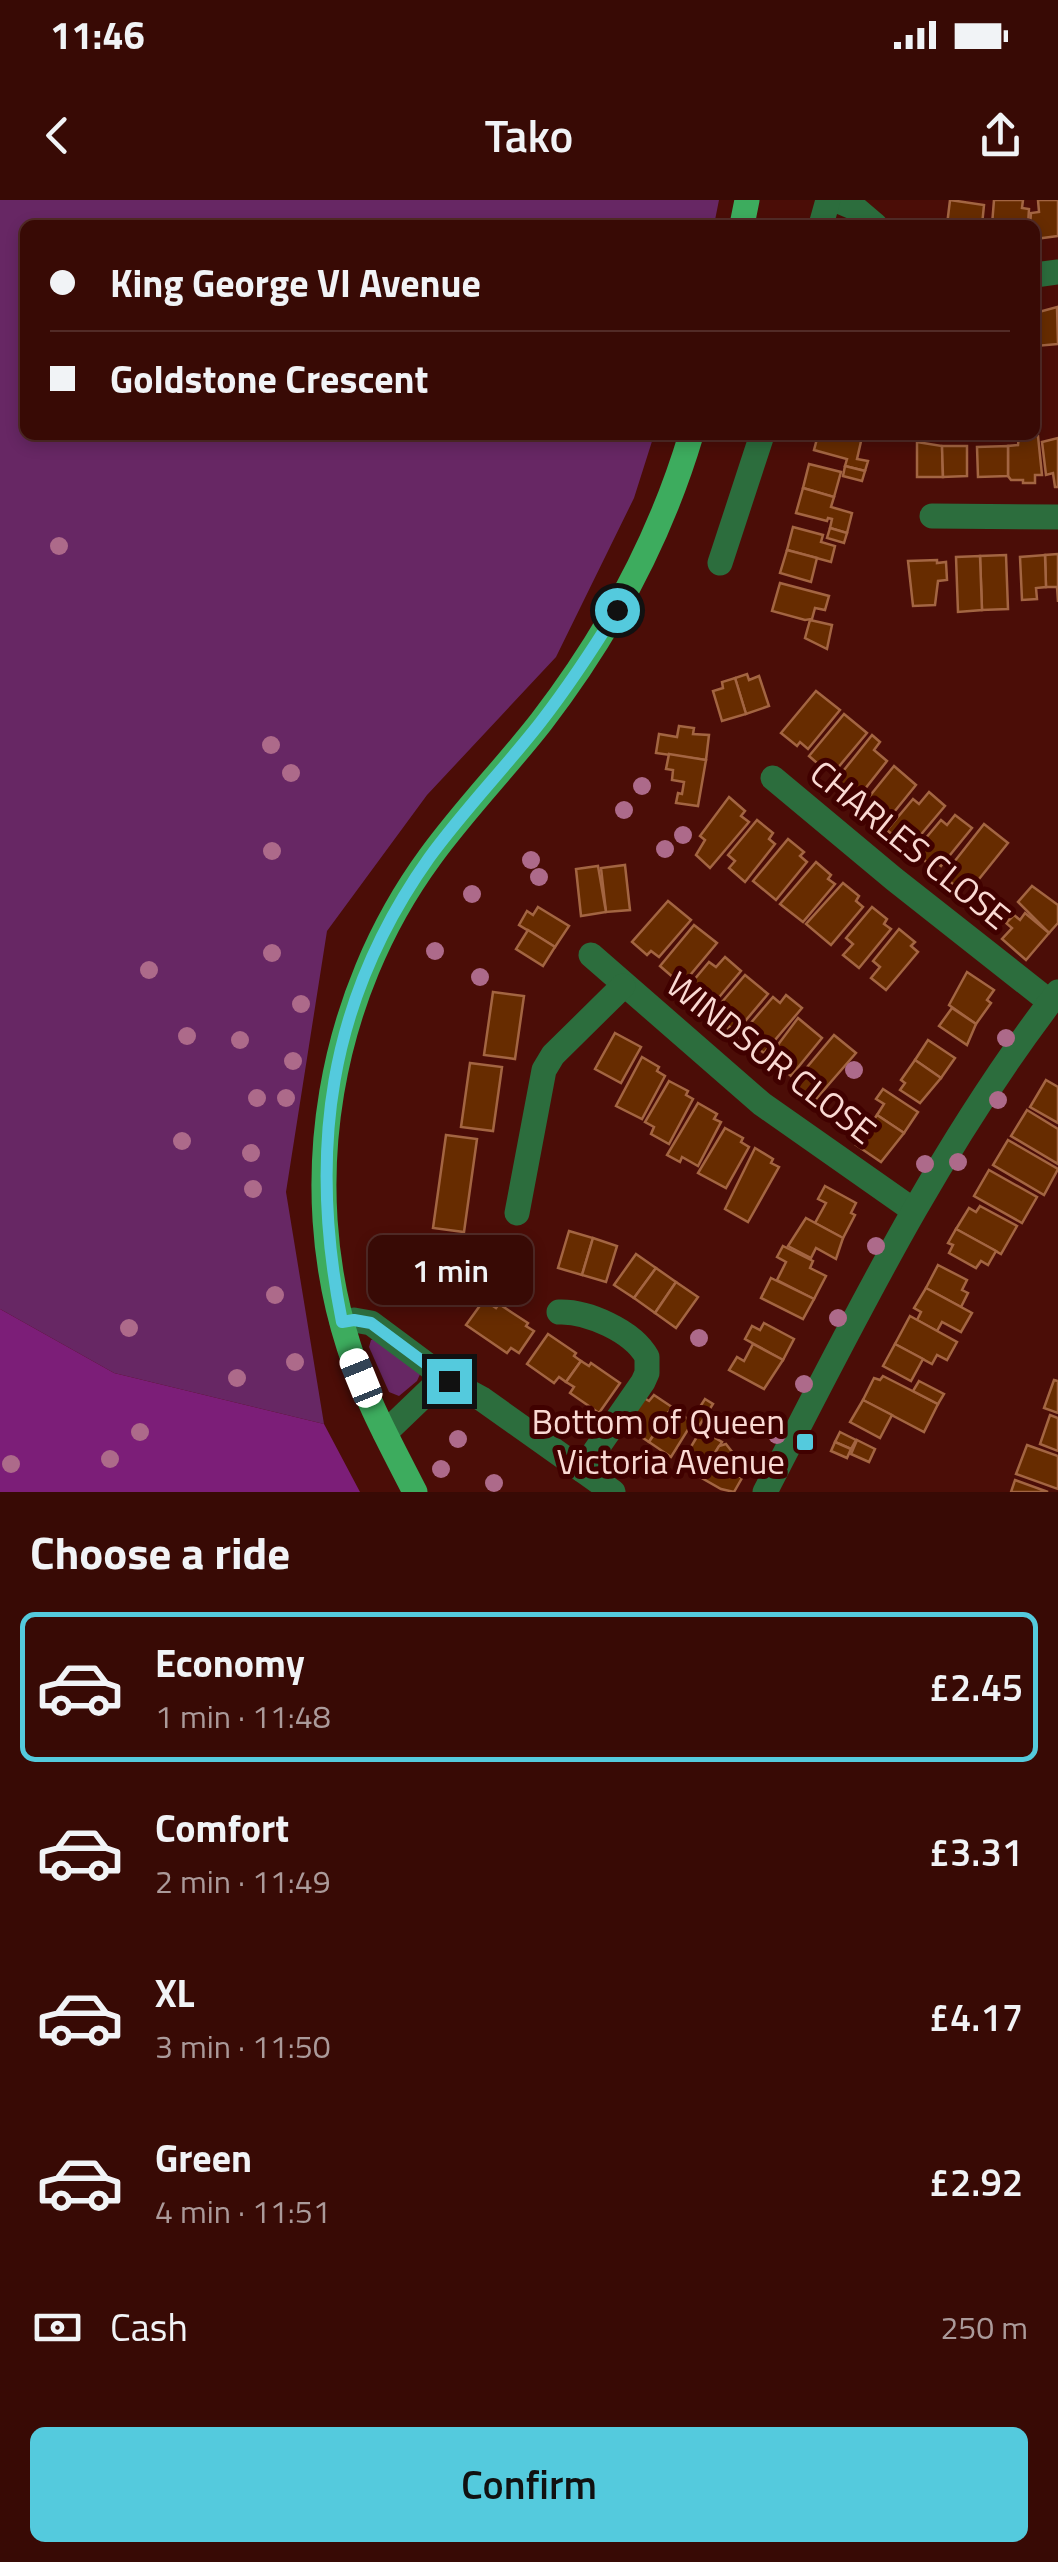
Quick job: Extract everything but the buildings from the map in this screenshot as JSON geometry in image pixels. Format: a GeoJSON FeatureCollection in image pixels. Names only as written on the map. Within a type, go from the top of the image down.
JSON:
{"type":"FeatureCollection","features":[{"type":"Feature","properties":{"kind":"main road"},"geometry":{"type":"LineString","coordinates":[[415,1492],[384,1433],[350,1351],[328,1246],[324,1170],[339,1056],[362,981],[394,914],[428,860],[565,690],[617,610],[652,537],[689,440]]}},
{"type":"Feature","properties":{"kind":"street"},"geometry":{"type":"LineString","coordinates":[[836,200],[869,220]]}},
{"type":"Feature","properties":{"kind":"street"},"geometry":{"type":"LineString","coordinates":[[720,563],[760,440]]}},
{"type":"Feature","properties":{"kind":"street"},"geometry":{"type":"LineString","coordinates":[[932,516],[1058,516]]}},
{"type":"Feature","properties":{"kind":"street","name":"CHARLES CLOSE"},"geometry":{"type":"LineString","coordinates":[[773,778],[894,879],[1054,997]]}},
{"type":"Feature","properties":{"kind":"street","name":"WINDSOR CLOSE"},"geometry":{"type":"LineString","coordinates":[[591,955],[762,1104],[913,1210]]}},
{"type":"Feature","properties":{"kind":"street"},"geometry":{"type":"LineString","coordinates":[[518,1214],[544,1070],[553,1055],[624,986]]}},
{"type":"Feature","properties":{"kind":"street"},"geometry":{"type":"LineString","coordinates":[[765,1492],[913,1210],[992,1082],[1054,997]]}},
{"type":"Feature","properties":{"kind":"street"},"geometry":{"type":"LineString","coordinates":[[558,1312],[573,1311],[602,1322],[630,1339],[647,1357],[643,1382],[582,1470]]}},
{"type":"Feature","properties":{"kind":"street"},"geometry":{"type":"LineString","coordinates":[[342,1322],[371,1323],[612,1492]]}},
{"type":"Feature","properties":{"kind":"street"},"geometry":{"type":"LineString","coordinates":[[384,1433],[436,1385],[449,1381]]}},
{"type":"Feature","properties":{"kind":"shaded area"},"geometry":{"type":"Polygon","coordinates":[[[0,200],[719,200],[715,220],[20,220],[20,440],[652,440],[634,498],[556,657],[427,795],[327,931],[286,1192],[324,1424],[114,1373],[0,1309],[0,200]]]}},
{"type":"Feature","properties":{"kind":"shaded area"},"geometry":{"type":"Polygon","coordinates":[[[0,1309],[114,1373],[324,1424],[360,1492],[0,1492],[0,1309]]]}},
{"type":"Feature","properties":{"kind":"shaded area"},"geometry":{"type":"Polygon","coordinates":[[[377,1338],[421,1372],[417,1381],[399,1396],[389,1392],[369,1347],[371,1340],[377,1338]]]}},
{"type":"Feature","properties":{"kind":"place","name":"Bottom of Queen Victoria Avenue"},"geometry":{"type":"Point","coordinates":[805,1442]}},
{"type":"Feature","properties":{"kind":"route"},"geometry":{"type":"LineString","coordinates":[[449,1381],[371,1323],[342,1322],[324,1208],[327,1131],[339,1056],[370,962],[409,888],[447,834],[565,690],[617,610]]}}]}
